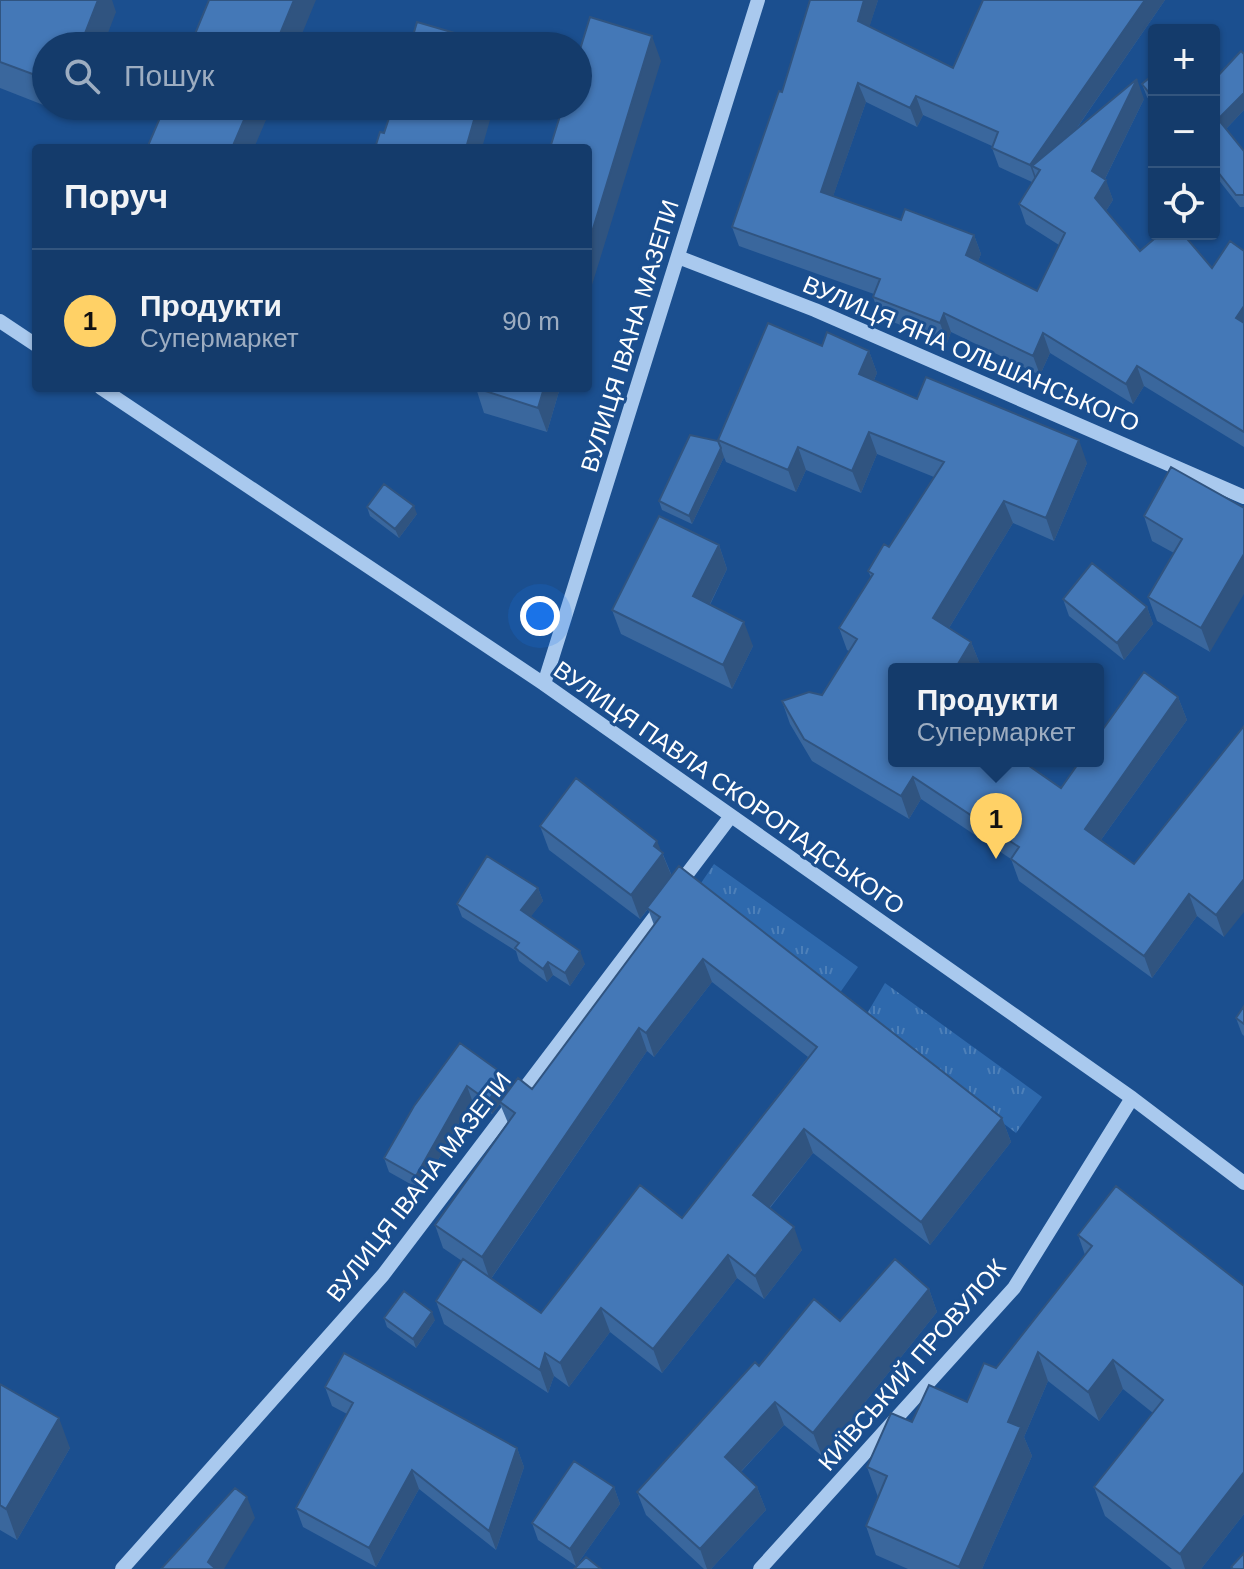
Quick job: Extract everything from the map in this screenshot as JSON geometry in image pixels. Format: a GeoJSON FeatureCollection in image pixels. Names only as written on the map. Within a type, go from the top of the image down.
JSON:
{"type":"FeatureCollection","features":[{"type":"Feature","properties":{"kind":"street","name":"ВУЛИЦЯ ІВАНА МАЗЕПИ"},"geometry":{"type":"LineString","coordinates":[[544,684],[758,0]]}},
{"type":"Feature","properties":{"kind":"street","name":"ВУЛИЦЯ ЯНА ОЛЬШАНСЬКОГО"},"geometry":{"type":"LineString","coordinates":[[678,257],[869,333],[1244,497]]}},
{"type":"Feature","properties":{"kind":"street"},"geometry":{"type":"LineString","coordinates":[[0,321],[32,342]]}},
{"type":"Feature","properties":{"kind":"street","name":"ВУЛИЦЯ ПАВЛА СКОРОПАДСЬКОГО"},"geometry":{"type":"LineString","coordinates":[[107,392],[544,684],[1132,1098],[1244,1183]]}},
{"type":"Feature","properties":{"kind":"street","name":"ВУЛИЦЯ ІВАНА МАЗЕПИ"},"geometry":{"type":"LineString","coordinates":[[122,1569],[383,1275],[731,816]]}},
{"type":"Feature","properties":{"kind":"street","name":"КИЇВСЬКИЙ ПРОВУЛОК"},"geometry":{"type":"LineString","coordinates":[[760,1569],[1014,1288],[1132,1098]]}},
{"type":"Feature","properties":{"kind":"green space"},"geometry":{"type":"Polygon","coordinates":[[[714,864],[858,967],[839,994],[699,886],[714,864]]]}},
{"type":"Feature","properties":{"kind":"green space"},"geometry":{"type":"Polygon","coordinates":[[[885,983],[1042,1097],[1016,1133],[865,1017],[885,983]]]}},
{"type":"Feature","properties":{"kind":"building"},"geometry":{"type":"Polygon","coordinates":[[[0,0],[98,0],[85,32],[32,32],[32,74],[0,62],[0,0]]]}},
{"type":"Feature","properties":{"kind":"building"},"geometry":{"type":"Polygon","coordinates":[[[209,0],[294,0],[281,32],[196,32],[209,0]]]}},
{"type":"Feature","properties":{"kind":"building"},"geometry":{"type":"Polygon","coordinates":[[[810,0],[864,0],[858,21],[953,68],[983,0],[1145,0],[1030,165],[992,148],[998,132],[916,96],[910,108],[858,83],[821,192],[901,220],[905,209],[974,235],[966,255],[1037,291],[1065,233],[1019,204],[1040,170],[1032,166],[1137,79],[1092,171],[1106,180],[1095,198],[1140,251],[1153,240],[1188,240],[1212,268],[1230,241],[1244,251],[1244,306],[1236,318],[1244,323],[1244,432],[1137,366],[1126,384],[1043,333],[1033,356],[944,313],[940,323],[873,297],[880,279],[732,227],[779,91],[782,92],[810,0]]]}},
{"type":"Feature","properties":{"kind":"building"},"geometry":{"type":"Polygon","coordinates":[[[590,17],[652,36],[592,232],[592,144],[551,144],[559,120],[592,120],[592,32],[585,32],[590,17]]]}},
{"type":"Feature","properties":{"kind":"building"},"geometry":{"type":"Polygon","coordinates":[[[417,22],[451,32],[414,32],[417,22]]]}},
{"type":"Feature","properties":{"kind":"building"},"geometry":{"type":"Polygon","coordinates":[[[1241,51],[1244,54],[1244,93],[1220,117],[1220,96],[1220,74],[1241,51]]]}},
{"type":"Feature","properties":{"kind":"building"},"geometry":{"type":"Polygon","coordinates":[[[159,120],[244,120],[234,144],[149,144],[159,120]]]}},
{"type":"Feature","properties":{"kind":"building"},"geometry":{"type":"Polygon","coordinates":[[[388,120],[474,120],[467,144],[376,144],[380,132],[384,133],[388,120]]]}},
{"type":"Feature","properties":{"kind":"building"},"geometry":{"type":"Polygon","coordinates":[[[1220,121],[1244,151],[1244,195],[1236,195],[1220,175],[1220,121]]]}},
{"type":"Feature","properties":{"kind":"building"},"geometry":{"type":"Polygon","coordinates":[[[768,323],[822,346],[827,332],[869,351],[859,374],[917,399],[926,377],[1079,440],[1046,518],[1004,501],[933,618],[971,642],[959,663],[888,663],[888,767],[1031,767],[1061,788],[1076,767],[1104,767],[1104,728],[1144,672],[1178,697],[1085,829],[1134,864],[1244,726],[1244,879],[1216,915],[1189,894],[1144,956],[1011,859],[1019,847],[913,777],[901,796],[804,739],[782,701],[809,692],[822,695],[857,639],[839,628],[873,574],[868,571],[884,544],[889,547],[944,462],[869,432],[852,471],[798,447],[788,470],[718,440],[768,323]]]}},
{"type":"Feature","properties":{"kind":"building"},"geometry":{"type":"Polygon","coordinates":[[[488,392],[543,392],[538,408],[488,392]]]}},
{"type":"Feature","properties":{"kind":"building"},"geometry":{"type":"Polygon","coordinates":[[[690,435],[718,441],[721,448],[689,516],[659,501],[690,435]]]}},
{"type":"Feature","properties":{"kind":"building"},"geometry":{"type":"Polygon","coordinates":[[[1171,467],[1244,508],[1244,554],[1201,628],[1148,597],[1182,539],[1144,516],[1171,467]]]}},
{"type":"Feature","properties":{"kind":"building"},"geometry":{"type":"Polygon","coordinates":[[[384,484],[414,506],[395,529],[367,507],[384,484]]]}},
{"type":"Feature","properties":{"kind":"building"},"geometry":{"type":"Polygon","coordinates":[[[659,516],[719,545],[693,596],[744,622],[723,665],[612,610],[659,516]]]}},
{"type":"Feature","properties":{"kind":"building"},"geometry":{"type":"Polygon","coordinates":[[[1092,563],[1147,607],[1117,643],[1063,599],[1092,563]]]}},
{"type":"Feature","properties":{"kind":"building"},"geometry":{"type":"Polygon","coordinates":[[[576,778],[657,841],[654,846],[663,853],[631,895],[540,826],[576,778]]]}},
{"type":"Feature","properties":{"kind":"building"},"geometry":{"type":"Polygon","coordinates":[[[487,856],[538,888],[521,910],[580,951],[565,973],[548,962],[543,969],[515,948],[519,943],[457,904],[487,856]]]}},
{"type":"Feature","properties":{"kind":"building"},"geometry":{"type":"Polygon","coordinates":[[[679,866],[1002,1118],[921,1222],[804,1129],[753,1195],[794,1227],[755,1276],[728,1255],[653,1349],[601,1308],[560,1363],[545,1353],[540,1370],[436,1301],[463,1259],[541,1313],[640,1185],[682,1218],[817,1047],[703,959],[646,1033],[639,1028],[482,1257],[435,1225],[515,1113],[500,1102],[518,1078],[532,1089],[660,917],[647,908],[679,866]]]}},
{"type":"Feature","properties":{"kind":"building"},"geometry":{"type":"Polygon","coordinates":[[[1244,1006],[1244,1024],[1236,1018],[1244,1006]]]}},
{"type":"Feature","properties":{"kind":"building"},"geometry":{"type":"Polygon","coordinates":[[[460,1043],[506,1076],[488,1101],[467,1086],[416,1176],[384,1158],[414,1106],[460,1043]]]}},
{"type":"Feature","properties":{"kind":"building"},"geometry":{"type":"Polygon","coordinates":[[[1116,1186],[1244,1286],[1244,1472],[1180,1554],[1094,1487],[1163,1400],[1113,1360],[1088,1392],[1038,1352],[1008,1422],[1021,1427],[959,1567],[866,1526],[887,1476],[867,1467],[891,1413],[912,1422],[929,1385],[967,1402],[984,1363],[996,1368],[1092,1246],[1078,1235],[1116,1186]]]}},
{"type":"Feature","properties":{"kind":"building"},"geometry":{"type":"Polygon","coordinates":[[[895,1259],[929,1289],[813,1433],[775,1402],[725,1457],[757,1487],[700,1549],[637,1492],[755,1362],[759,1366],[814,1299],[840,1321],[895,1259]]]}},
{"type":"Feature","properties":{"kind":"building"},"geometry":{"type":"Polygon","coordinates":[[[404,1291],[432,1312],[413,1339],[384,1318],[404,1291]]]}},
{"type":"Feature","properties":{"kind":"building"},"geometry":{"type":"Polygon","coordinates":[[[344,1353],[517,1448],[489,1531],[412,1470],[369,1548],[296,1508],[353,1403],[325,1387],[344,1353]]]}},
{"type":"Feature","properties":{"kind":"building"},"geometry":{"type":"Polygon","coordinates":[[[0,1384],[59,1418],[6,1509],[0,1505],[0,1384]]]}},
{"type":"Feature","properties":{"kind":"building"},"geometry":{"type":"Polygon","coordinates":[[[574,1461],[614,1487],[570,1549],[532,1523],[574,1461]]]}},
{"type":"Feature","properties":{"kind":"building"},"geometry":{"type":"Polygon","coordinates":[[[235,1488],[247,1497],[208,1562],[216,1569],[161,1569],[235,1488]]]}},
{"type":"Feature","properties":{"kind":"building"},"geometry":{"type":"Polygon","coordinates":[[[1244,1553],[1244,1569],[1233,1569],[1231,1567],[1244,1553]]]}},
{"type":"Feature","properties":{"kind":"building"},"geometry":{"type":"Polygon","coordinates":[[[586,1557],[601,1569],[574,1569],[586,1557]]]}},
{"type":"Feature","properties":{"kind":"place","name":"Продукти"},"geometry":{"type":"Point","coordinates":[996,859]}}]}
